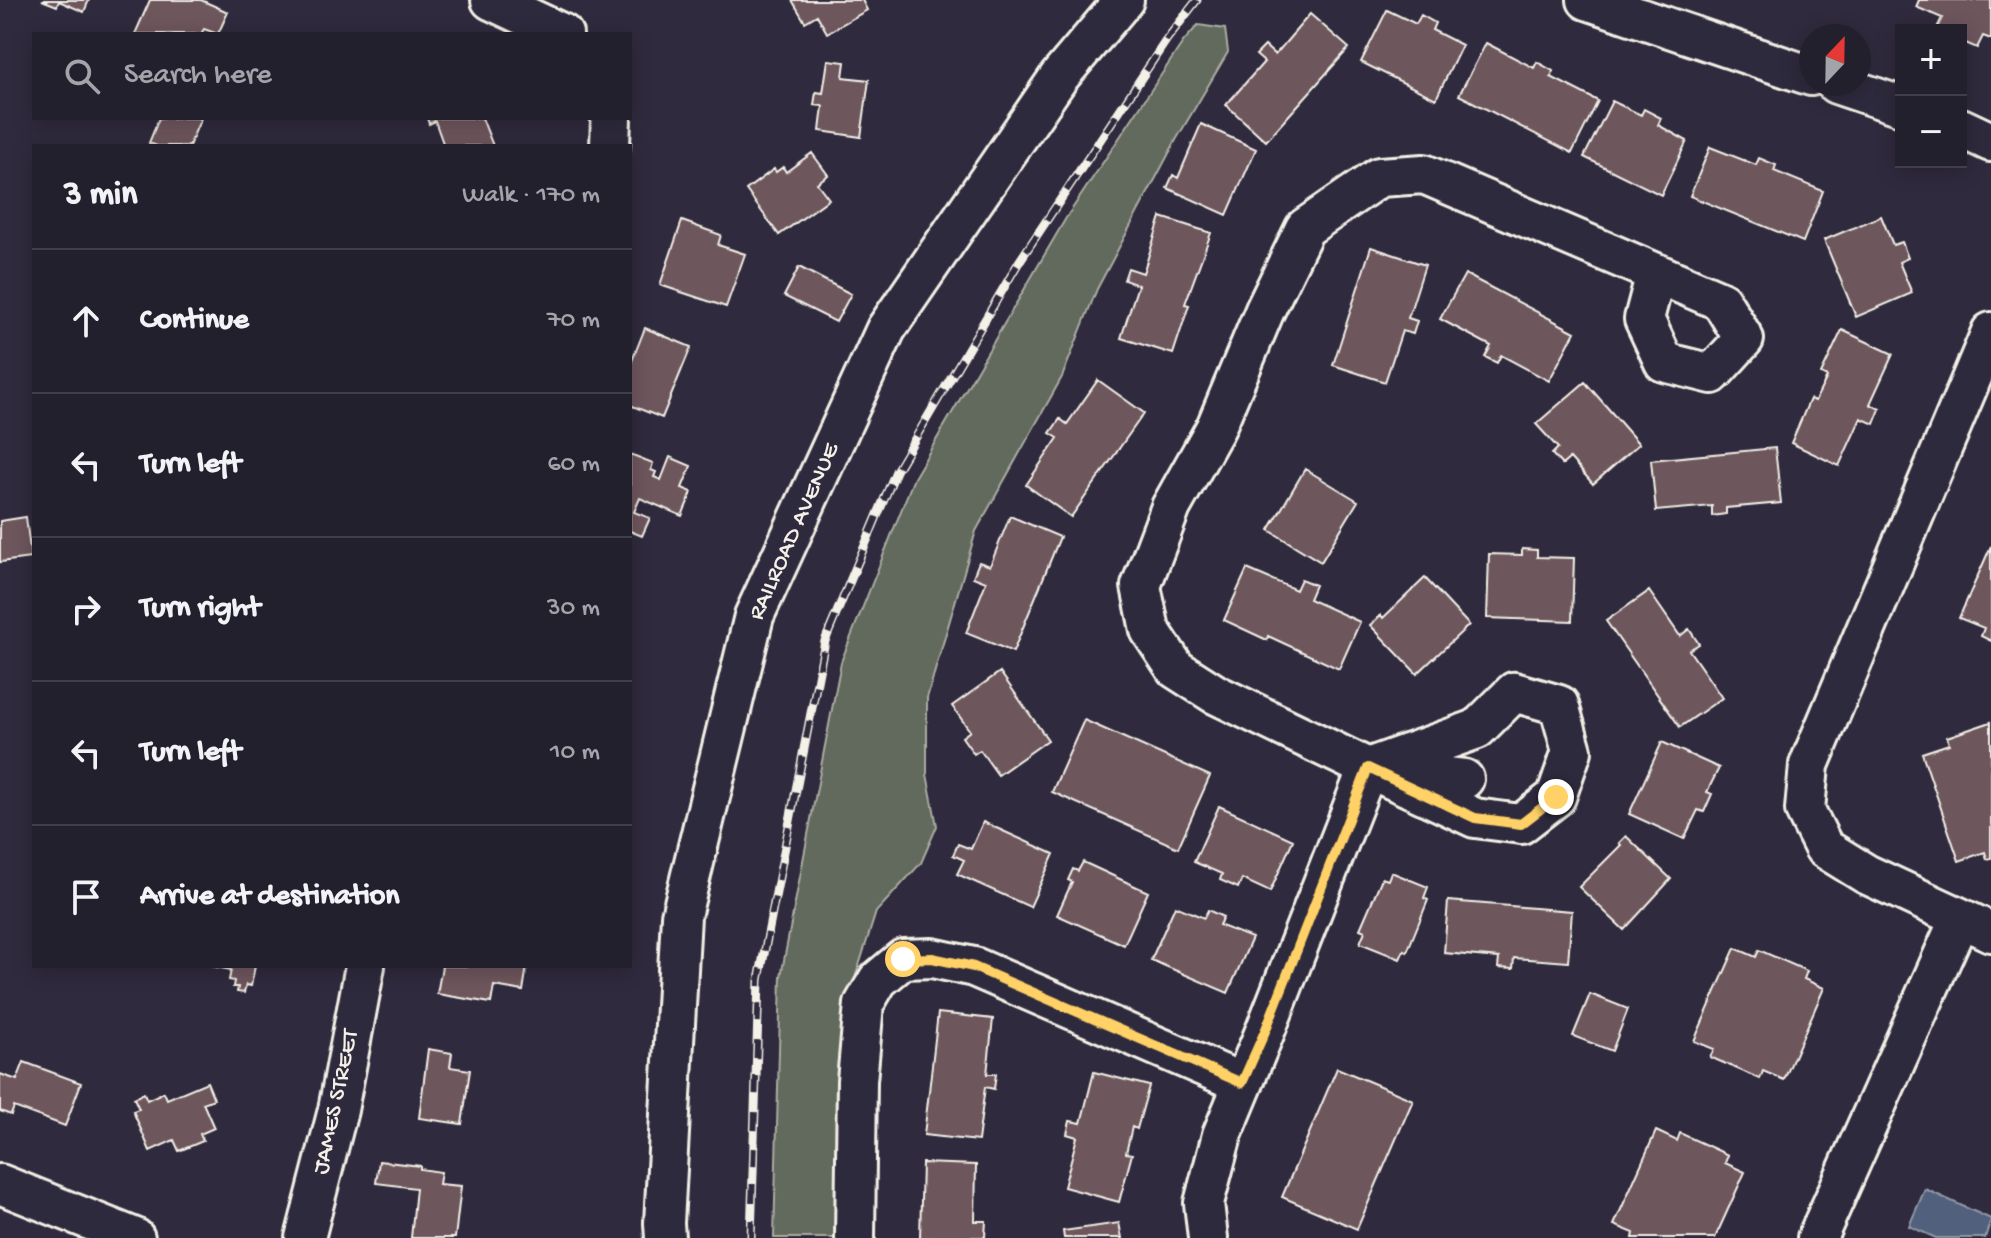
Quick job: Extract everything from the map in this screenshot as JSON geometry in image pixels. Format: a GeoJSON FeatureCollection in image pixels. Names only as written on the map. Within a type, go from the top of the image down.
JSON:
{"type":"FeatureCollection","features":[{"type":"Feature","properties":{"kind":"street"},"geometry":{"type":"LineString","coordinates":[[491,0],[561,32]]}},
{"type":"Feature","properties":{"kind":"street","name":"RAILROAD AVENUE"},"geometry":{"type":"LineString","coordinates":[[665,1238],[681,916],[754,616],[886,329],[1059,77],[1124,0]]}},
{"type":"Feature","properties":{"kind":"street"},"geometry":{"type":"LineString","coordinates":[[1587,0],[1799,72]]}},
{"type":"Feature","properties":{"kind":"street"},"geometry":{"type":"LineString","coordinates":[[1871,96],[1895,104]]}},
{"type":"Feature","properties":{"kind":"street"},"geometry":{"type":"LineString","coordinates":[[610,144],[611,120]]}},
{"type":"Feature","properties":{"kind":"street"},"geometry":{"type":"LineString","coordinates":[[1967,131],[1991,142]]}},
{"type":"Feature","properties":{"kind":"street"},"geometry":{"type":"LineString","coordinates":[[1208,1238],[1204,1203],[1222,1135],[1368,768],[1477,729],[1514,692],[1559,705],[1572,751],[1556,797],[1521,824],[1475,818],[1368,768],[1215,694],[1176,669],[1150,630],[1141,586],[1171,507],[1216,427],[1265,310],[1305,228],[1379,177],[1424,174],[1656,273]]}},
{"type":"Feature","properties":{"kind":"street"},"geometry":{"type":"LineString","coordinates":[[1817,1238],[1975,925],[1866,874],[1824,848],[1805,810],[1809,765],[1991,332]]}},
{"type":"Feature","properties":{"kind":"street"},"geometry":{"type":"LineString","coordinates":[[1368,768],[1464,779]]}},
{"type":"Feature","properties":{"kind":"street"},"geometry":{"type":"LineString","coordinates":[[855,1238],[857,1081],[864,1004],[878,980],[903,959],[932,958],[974,967],[1242,1083]]}},
{"type":"Feature","properties":{"kind":"street","name":"JAMES STREET"},"geometry":{"type":"LineString","coordinates":[[305,1238],[338,1110],[365,968]]}},
{"type":"Feature","properties":{"kind":"street"},"geometry":{"type":"LineString","coordinates":[[0,1184],[135,1238]]}},
{"type":"Feature","properties":{"kind":"shaded area"},"geometry":{"type":"Polygon","coordinates":[[[1198,25],[1225,29],[1228,52],[1176,140],[1097,289],[1062,377],[976,531],[927,698],[927,774],[937,826],[921,863],[876,912],[850,994],[844,1238],[774,1238],[781,976],[841,662],[914,478],[1066,218],[1183,42],[1198,25]]]}},
{"type":"Feature","properties":{"kind":"water"},"geometry":{"type":"Polygon","coordinates":[[[1925,1189],[1991,1219],[1985,1238],[1936,1238],[1909,1226],[1925,1189]]]}},
{"type":"Feature","properties":{"kind":"building"},"geometry":{"type":"Polygon","coordinates":[[[42,0],[89,0],[84,12],[59,1],[57,6],[42,0]]]}},
{"type":"Feature","properties":{"kind":"building"},"geometry":{"type":"Polygon","coordinates":[[[150,0],[201,0],[228,12],[219,32],[204,29],[202,32],[136,32],[150,0]]]}},
{"type":"Feature","properties":{"kind":"building"},"geometry":{"type":"Polygon","coordinates":[[[792,0],[862,0],[867,10],[827,33],[817,15],[805,22],[792,0]]]}},
{"type":"Feature","properties":{"kind":"building"},"geometry":{"type":"Polygon","coordinates":[[[1919,0],[1991,0],[1991,39],[1983,36],[1977,48],[1967,44],[1967,24],[1939,24],[1942,18],[1916,7],[1919,0]]]}},
{"type":"Feature","properties":{"kind":"building"},"geometry":{"type":"Polygon","coordinates":[[[1387,10],[1416,24],[1421,15],[1435,23],[1432,30],[1462,45],[1436,99],[1361,62],[1387,10]]]}},
{"type":"Feature","properties":{"kind":"building"},"geometry":{"type":"Polygon","coordinates":[[[1310,14],[1349,48],[1266,141],[1226,105],[1264,62],[1256,55],[1265,46],[1275,55],[1310,14]]]}},
{"type":"Feature","properties":{"kind":"building"},"geometry":{"type":"Polygon","coordinates":[[[1486,43],[1534,68],[1537,62],[1553,71],[1551,77],[1598,101],[1572,153],[1459,95],[1486,43]]]}},
{"type":"Feature","properties":{"kind":"building"},"geometry":{"type":"Polygon","coordinates":[[[828,60],[845,62],[843,77],[869,80],[861,137],[820,131],[823,106],[814,105],[816,92],[823,93],[828,60]]]}},
{"type":"Feature","properties":{"kind":"building"},"geometry":{"type":"Polygon","coordinates":[[[1612,101],[1641,115],[1644,109],[1661,118],[1658,125],[1687,141],[1661,195],[1584,157],[1612,101]]]}},
{"type":"Feature","properties":{"kind":"building"},"geometry":{"type":"Polygon","coordinates":[[[158,120],[200,120],[190,144],[149,143],[158,120]]]}},
{"type":"Feature","properties":{"kind":"building"},"geometry":{"type":"Polygon","coordinates":[[[428,120],[483,120],[492,144],[443,144],[435,121],[429,124],[428,120]]]}},
{"type":"Feature","properties":{"kind":"building"},"geometry":{"type":"Polygon","coordinates":[[[1201,124],[1256,149],[1227,215],[1167,188],[1173,175],[1178,178],[1201,124]]]}},
{"type":"Feature","properties":{"kind":"building"},"geometry":{"type":"Polygon","coordinates":[[[1710,147],[1756,165],[1759,158],[1776,165],[1774,171],[1823,191],[1803,242],[1690,196],[1710,147]]]}},
{"type":"Feature","properties":{"kind":"building"},"geometry":{"type":"Polygon","coordinates":[[[812,153],[828,175],[817,183],[829,199],[779,235],[746,190],[774,169],[776,172],[783,167],[786,172],[812,153]]]}},
{"type":"Feature","properties":{"kind":"building"},"geometry":{"type":"Polygon","coordinates":[[[1881,216],[1893,245],[1902,242],[1908,258],[1899,262],[1912,293],[1856,317],[1824,240],[1881,216]]]}},
{"type":"Feature","properties":{"kind":"building"},"geometry":{"type":"Polygon","coordinates":[[[1161,217],[1211,233],[1185,304],[1189,305],[1173,354],[1121,338],[1138,285],[1124,280],[1128,268],[1143,273],[1161,217]]]}},
{"type":"Feature","properties":{"kind":"building"},"geometry":{"type":"Polygon","coordinates":[[[682,221],[721,235],[718,245],[745,254],[726,307],[660,285],[682,221]]]}},
{"type":"Feature","properties":{"kind":"building"},"geometry":{"type":"Polygon","coordinates":[[[1371,247],[1425,265],[1408,318],[1417,321],[1413,334],[1402,331],[1385,382],[1333,365],[1371,247]]]}},
{"type":"Feature","properties":{"kind":"building"},"geometry":{"type":"Polygon","coordinates":[[[799,267],[851,294],[836,322],[784,296],[799,267]]]}},
{"type":"Feature","properties":{"kind":"building"},"geometry":{"type":"Polygon","coordinates":[[[1465,274],[1575,332],[1549,381],[1501,355],[1497,363],[1485,357],[1491,346],[1440,319],[1465,274]]]}},
{"type":"Feature","properties":{"kind":"building"},"geometry":{"type":"Polygon","coordinates":[[[645,328],[691,347],[662,418],[632,406],[632,361],[645,328]]]}},
{"type":"Feature","properties":{"kind":"building"},"geometry":{"type":"Polygon","coordinates":[[[1842,330],[1893,354],[1870,404],[1880,409],[1874,424],[1861,418],[1839,466],[1791,443],[1810,399],[1815,401],[1827,377],[1821,374],[1842,330]]]}},
{"type":"Feature","properties":{"kind":"building"},"geometry":{"type":"Polygon","coordinates":[[[1098,380],[1144,413],[1071,517],[1026,485],[1058,438],[1050,433],[1060,419],[1067,424],[1098,380]]]}},
{"type":"Feature","properties":{"kind":"building"},"geometry":{"type":"Polygon","coordinates":[[[1585,382],[1639,444],[1593,484],[1570,458],[1562,465],[1552,454],[1558,448],[1536,424],[1585,382]]]}},
{"type":"Feature","properties":{"kind":"building"},"geometry":{"type":"Polygon","coordinates":[[[1775,448],[1781,503],[1726,508],[1726,514],[1712,516],[1712,506],[1656,511],[1651,460],[1775,448]]]}},
{"type":"Feature","properties":{"kind":"building"},"geometry":{"type":"Polygon","coordinates":[[[632,455],[653,463],[651,470],[656,472],[654,477],[661,480],[670,457],[691,466],[682,488],[692,492],[682,516],[640,498],[634,512],[650,518],[642,536],[632,532],[632,455]]]}},
{"type":"Feature","properties":{"kind":"building"},"geometry":{"type":"Polygon","coordinates":[[[1305,469],[1358,501],[1321,562],[1269,530],[1305,469]]]}},
{"type":"Feature","properties":{"kind":"building"},"geometry":{"type":"Polygon","coordinates":[[[1010,516],[1060,537],[1013,652],[966,633],[986,582],[973,577],[979,562],[990,566],[1010,516]]]}},
{"type":"Feature","properties":{"kind":"building"},"geometry":{"type":"Polygon","coordinates":[[[26,517],[31,558],[0,562],[0,521],[26,517]]]}},
{"type":"Feature","properties":{"kind":"building"},"geometry":{"type":"Polygon","coordinates":[[[1991,546],[1991,641],[1981,636],[1984,628],[1959,618],[1991,546]]]}},
{"type":"Feature","properties":{"kind":"building"},"geometry":{"type":"Polygon","coordinates":[[[1522,549],[1537,550],[1537,557],[1574,558],[1572,621],[1487,618],[1489,554],[1522,555],[1522,549]]]}},
{"type":"Feature","properties":{"kind":"building"},"geometry":{"type":"Polygon","coordinates":[[[1247,569],[1296,590],[1301,579],[1315,585],[1309,599],[1360,622],[1339,669],[1268,636],[1267,640],[1224,620],[1247,569]]]}},
{"type":"Feature","properties":{"kind":"building"},"geometry":{"type":"Polygon","coordinates":[[[1425,578],[1469,625],[1417,674],[1370,625],[1381,615],[1383,618],[1425,578]]]}},
{"type":"Feature","properties":{"kind":"building"},"geometry":{"type":"Polygon","coordinates":[[[1649,591],[1680,636],[1689,629],[1699,644],[1689,650],[1722,698],[1680,727],[1606,621],[1649,591]]]}},
{"type":"Feature","properties":{"kind":"building"},"geometry":{"type":"Polygon","coordinates":[[[1000,672],[1048,740],[998,775],[980,750],[974,754],[962,737],[970,731],[952,706],[1000,672]]]}},
{"type":"Feature","properties":{"kind":"building"},"geometry":{"type":"Polygon","coordinates":[[[1084,720],[1210,776],[1178,848],[1052,792],[1084,720]]]}},
{"type":"Feature","properties":{"kind":"building"},"geometry":{"type":"Polygon","coordinates":[[[1991,722],[1991,858],[1987,859],[1985,852],[1959,861],[1922,753],[1949,744],[1947,737],[1991,722]]]}},
{"type":"Feature","properties":{"kind":"building"},"geometry":{"type":"Polygon","coordinates":[[[1662,742],[1719,768],[1707,792],[1712,794],[1704,812],[1698,810],[1684,839],[1629,814],[1662,742]]]}},
{"type":"Feature","properties":{"kind":"building"},"geometry":{"type":"Polygon","coordinates":[[[1219,806],[1293,840],[1270,892],[1242,879],[1238,888],[1220,880],[1222,874],[1194,862],[1219,806]]]}},
{"type":"Feature","properties":{"kind":"building"},"geometry":{"type":"Polygon","coordinates":[[[983,822],[1054,854],[1030,907],[957,874],[964,860],[953,855],[958,844],[971,849],[983,822]]]}},
{"type":"Feature","properties":{"kind":"building"},"geometry":{"type":"Polygon","coordinates":[[[1626,836],[1671,879],[1624,930],[1579,887],[1621,845],[1619,843],[1626,836]]]}},
{"type":"Feature","properties":{"kind":"building"},"geometry":{"type":"Polygon","coordinates":[[[1083,862],[1148,892],[1124,945],[1057,915],[1072,882],[1068,880],[1073,869],[1078,871],[1083,862]]]}},
{"type":"Feature","properties":{"kind":"building"},"geometry":{"type":"Polygon","coordinates":[[[1391,872],[1428,887],[1424,898],[1428,900],[1407,952],[1404,950],[1400,959],[1360,943],[1365,931],[1360,929],[1382,878],[1388,880],[1391,872]]]}},
{"type":"Feature","properties":{"kind":"building"},"geometry":{"type":"Polygon","coordinates":[[[1448,901],[1572,911],[1568,962],[1514,958],[1513,969],[1498,968],[1499,958],[1444,953],[1448,901]]]}},
{"type":"Feature","properties":{"kind":"building"},"geometry":{"type":"Polygon","coordinates":[[[1175,906],[1204,918],[1208,910],[1223,917],[1219,925],[1252,938],[1228,993],[1151,960],[1175,906]]]}},
{"type":"Feature","properties":{"kind":"building"},"geometry":{"type":"Polygon","coordinates":[[[1735,948],[1756,957],[1759,950],[1807,971],[1804,979],[1824,988],[1784,1080],[1763,1071],[1760,1079],[1710,1057],[1714,1049],[1694,1041],[1735,948]]]}},
{"type":"Feature","properties":{"kind":"building"},"geometry":{"type":"Polygon","coordinates":[[[221,968],[255,968],[251,986],[246,985],[244,993],[237,992],[238,987],[233,987],[234,981],[229,980],[231,970],[221,968]]]}},
{"type":"Feature","properties":{"kind":"building"},"geometry":{"type":"Polygon","coordinates":[[[442,968],[527,968],[523,991],[494,986],[491,1003],[437,994],[442,968]]]}},
{"type":"Feature","properties":{"kind":"building"},"geometry":{"type":"Polygon","coordinates":[[[1590,994],[1628,1009],[1612,1051],[1573,1036],[1590,994]]]}},
{"type":"Feature","properties":{"kind":"building"},"geometry":{"type":"Polygon","coordinates":[[[938,1013],[993,1019],[987,1074],[996,1074],[994,1089],[985,1087],[978,1141],[924,1135],[938,1013]]]}},
{"type":"Feature","properties":{"kind":"building"},"geometry":{"type":"Polygon","coordinates":[[[428,1049],[452,1053],[450,1067],[470,1070],[462,1124],[419,1118],[428,1049]]]}},
{"type":"Feature","properties":{"kind":"building"},"geometry":{"type":"Polygon","coordinates":[[[24,1062],[81,1083],[65,1126],[14,1107],[11,1115],[0,1111],[0,1074],[17,1080],[24,1062]]]}},
{"type":"Feature","properties":{"kind":"building"},"geometry":{"type":"Polygon","coordinates":[[[1337,1068],[1413,1100],[1357,1229],[1282,1197],[1337,1068]]]}},
{"type":"Feature","properties":{"kind":"building"},"geometry":{"type":"Polygon","coordinates":[[[1094,1072],[1149,1086],[1137,1129],[1132,1127],[1126,1153],[1132,1154],[1119,1202],[1064,1187],[1077,1137],[1067,1134],[1070,1121],[1081,1123],[1094,1072]]]}},
{"type":"Feature","properties":{"kind":"building"},"geometry":{"type":"Polygon","coordinates":[[[207,1082],[214,1099],[203,1103],[214,1128],[200,1134],[203,1141],[179,1151],[174,1140],[150,1151],[133,1111],[139,1109],[134,1098],[144,1093],[147,1100],[164,1092],[167,1099],[207,1082]]]}},
{"type":"Feature","properties":{"kind":"building"},"geometry":{"type":"Polygon","coordinates":[[[1656,1131],[1677,1141],[1680,1133],[1728,1155],[1725,1163],[1745,1172],[1715,1238],[1633,1238],[1634,1233],[1614,1225],[1656,1131]]]}},
{"type":"Feature","properties":{"kind":"building"},"geometry":{"type":"Polygon","coordinates":[[[379,1161],[441,1172],[439,1184],[461,1186],[455,1238],[411,1238],[416,1188],[376,1183],[379,1161]]]}},
{"type":"Feature","properties":{"kind":"building"},"geometry":{"type":"Polygon","coordinates":[[[922,1163],[976,1165],[975,1221],[986,1221],[985,1237],[920,1238],[922,1163]]]}},
{"type":"Feature","properties":{"kind":"building"},"geometry":{"type":"Polygon","coordinates":[[[1119,1223],[1122,1238],[1064,1238],[1063,1231],[1119,1223]]]}},
{"type":"Feature","properties":{"kind":"railway"},"geometry":{"type":"LineString","coordinates":[[751,1238],[759,980],[825,641],[896,471],[1019,262],[1167,39],[1197,0]]}},
{"type":"Feature","properties":{"kind":"route"},"geometry":{"type":"LineString","coordinates":[[903,959],[932,958],[974,967],[1242,1083],[1368,768],[1475,818],[1521,824],[1556,797]]}}]}
